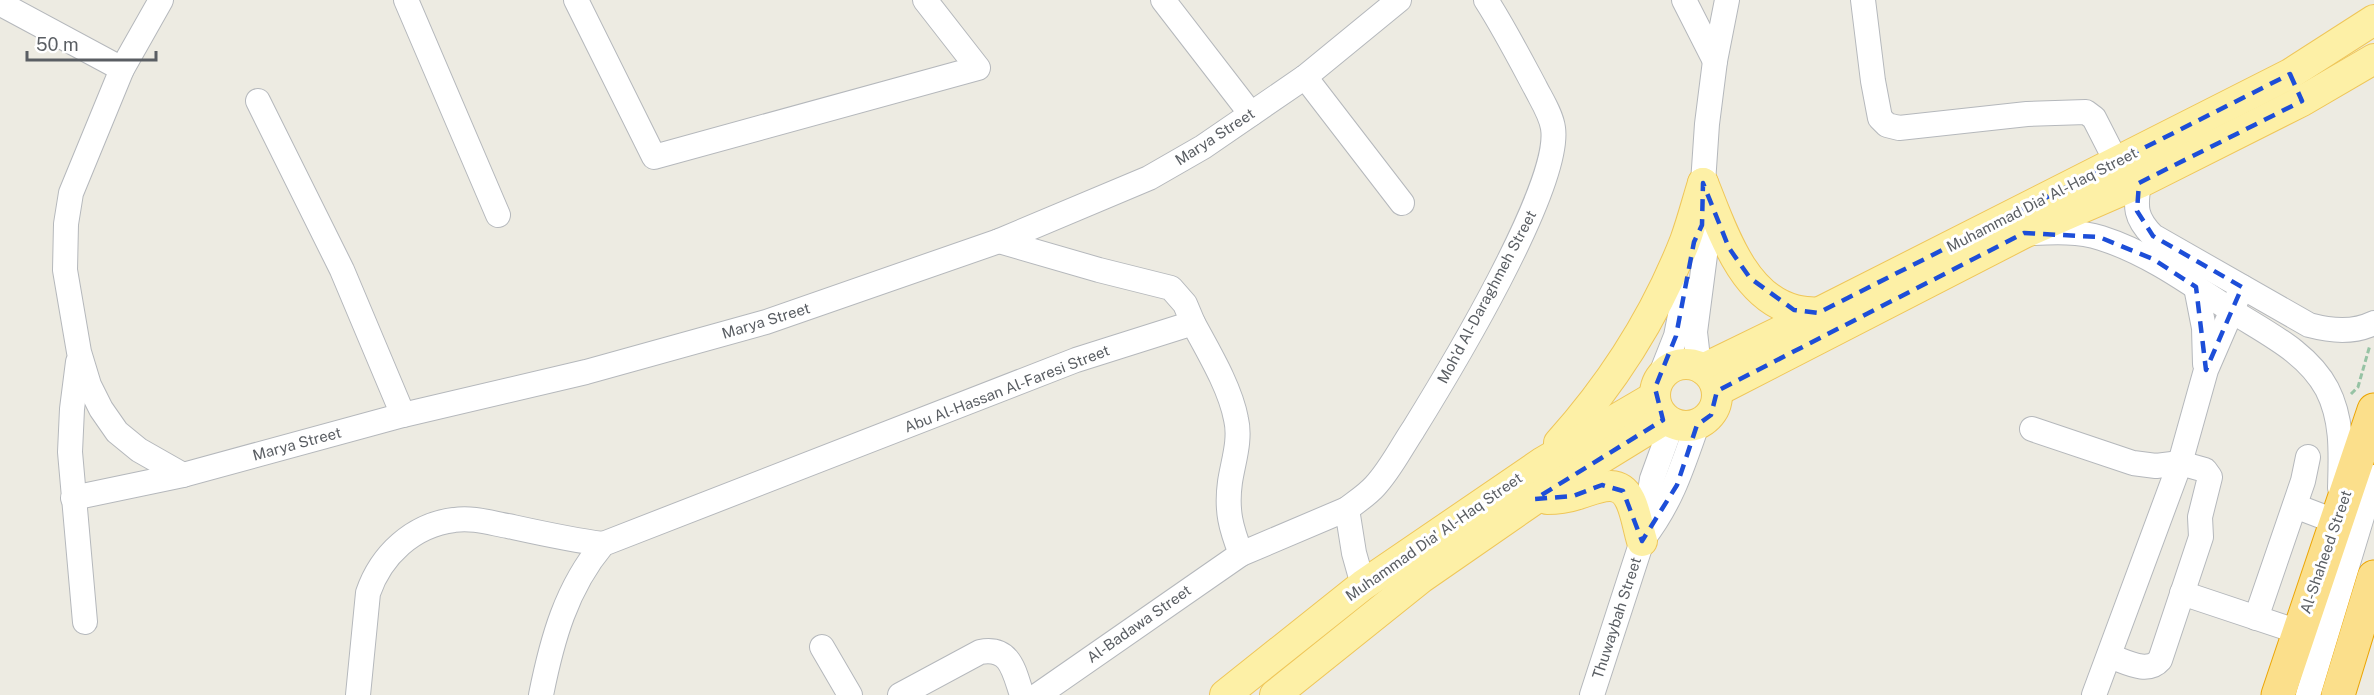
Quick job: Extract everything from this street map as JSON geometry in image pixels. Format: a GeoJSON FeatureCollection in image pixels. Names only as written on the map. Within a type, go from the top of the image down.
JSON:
{"type":"FeatureCollection","features":[{"type":"Feature","properties":{"kind":"highway","name":"Al-Shaheed Street"},"geometry":{"type":"LineString","coordinates":[[2278,695],[2374,410]]}},
{"type":"Feature","properties":{"kind":"highway"},"geometry":{"type":"LineString","coordinates":[[2338,695],[2374,577]]}},
{"type":"Feature","properties":{"kind":"main road","name":"Muhammad Dia' Al-Haq Street"},"geometry":{"type":"LineString","coordinates":[[1824,323],[2117,163],[2290,74],[2374,20]]}},
{"type":"Feature","properties":{"kind":"main road","name":"Muhammad Dia' Al-Haq Street"},"geometry":{"type":"LineString","coordinates":[[1707,376],[2139,183],[2302,100],[2374,59]]}},
{"type":"Feature","properties":{"kind":"main road"},"geometry":{"type":"LineString","coordinates":[[2290,74],[2302,100]]}},
{"type":"Feature","properties":{"kind":"main road"},"geometry":{"type":"LineString","coordinates":[[1702,183],[1729,248],[1750,278],[1763,291],[1794,310],[1824,323]]}},
{"type":"Feature","properties":{"kind":"main road"},"geometry":{"type":"LineString","coordinates":[[1543,462],[1591,405],[1639,335],[1686,239],[1702,183]]}},
{"type":"Feature","properties":{"kind":"main road"},"geometry":{"type":"LineString","coordinates":[[1688,364],[1707,376],[1715,408],[1704,421],[1669,409],[1673,367],[1688,364]]}},
{"type":"Feature","properties":{"kind":"main road","name":"Muhammad Dia' Al-Haq Street"},"geometry":{"type":"LineString","coordinates":[[1225,695],[1363,585],[1543,462],[1669,409]]}},
{"type":"Feature","properties":{"kind":"main road","name":"Muhammad Dia' Al-Haq Street"},"geometry":{"type":"LineString","coordinates":[[1275,695],[1421,578],[1669,409]]}},
{"type":"Feature","properties":{"kind":"main road"},"geometry":{"type":"LineString","coordinates":[[1535,499],[1572,496],[1602,485],[1617,487],[1628,496],[1631,502],[1642,541]]}},
{"type":"Feature","properties":{"kind":"street"},"geometry":{"type":"LineString","coordinates":[[161,0],[122,69],[81,164],[71,193],[65,270],[79,352],[89,385],[101,409],[117,432],[139,450],[183,475]]}},
{"type":"Feature","properties":{"kind":"street"},"geometry":{"type":"LineString","coordinates":[[406,0],[498,215]]}},
{"type":"Feature","properties":{"kind":"street"},"geometry":{"type":"LineString","coordinates":[[576,0],[654,158],[978,68],[925,0]]}},
{"type":"Feature","properties":{"kind":"street"},"geometry":{"type":"LineString","coordinates":[[1163,0],[1251,114]]}},
{"type":"Feature","properties":{"kind":"street","name":"Marya Street"},"geometry":{"type":"LineString","coordinates":[[73,498],[183,475],[403,414],[586,372],[766,322],[999,241],[1149,178],[1203,147],[1305,77],[1399,0]]}},
{"type":"Feature","properties":{"kind":"street","name":"Moh'd Al-Daraghmeh Street"},"geometry":{"type":"LineString","coordinates":[[1347,509],[1374,486],[1388,469],[1442,383],[1496,285],[1536,203],[1553,151],[1553,128],[1544,104],[1486,0]]}},
{"type":"Feature","properties":{"kind":"street"},"geometry":{"type":"LineString","coordinates":[[1684,0],[1715,61]]}},
{"type":"Feature","properties":{"kind":"street"},"geometry":{"type":"LineString","coordinates":[[1707,376],[1695,333],[1705,255],[1702,183],[1715,61],[1727,0]]}},
{"type":"Feature","properties":{"kind":"street"},"geometry":{"type":"LineString","coordinates":[[1863,0],[1880,118],[1887,125],[1899,128],[2027,114],[2086,112],[2094,118],[2117,163]]}},
{"type":"Feature","properties":{"kind":"street"},"geometry":{"type":"LineString","coordinates":[[2,10],[122,69]]}},
{"type":"Feature","properties":{"kind":"street"},"geometry":{"type":"LineString","coordinates":[[1305,77],[1402,203]]}},
{"type":"Feature","properties":{"kind":"street"},"geometry":{"type":"LineString","coordinates":[[258,101],[342,270],[403,414]]}},
{"type":"Feature","properties":{"kind":"street"},"geometry":{"type":"LineString","coordinates":[[2139,183],[2137,211],[2142,225],[2153,236],[2310,325],[2328,330],[2346,331],[2370,325]]}},
{"type":"Feature","properties":{"kind":"street","name":"Thuwaybah Street"},"geometry":{"type":"LineString","coordinates":[[1592,695],[1642,541],[1666,507],[1677,485],[1669,409],[1676,336],[1694,242],[1702,225]]}},
{"type":"Feature","properties":{"kind":"street"},"geometry":{"type":"LineString","coordinates":[[2024,233],[2054,232],[2099,237],[2153,259],[2288,347],[2316,371],[2334,404],[2340,431],[2338,517],[2295,506]]}},
{"type":"Feature","properties":{"kind":"street"},"geometry":{"type":"LineString","coordinates":[[999,241],[1171,288],[1185,304],[1237,420],[1237,443],[1229,485],[1229,523],[1241,554],[1347,509],[1354,553],[1363,585]]}},
{"type":"Feature","properties":{"kind":"street"},"geometry":{"type":"LineString","coordinates":[[2196,287],[2204,328],[2206,370]]}},
{"type":"Feature","properties":{"kind":"street"},"geometry":{"type":"LineString","coordinates":[[2094,695],[2180,463],[2206,370],[2242,287]]}},
{"type":"Feature","properties":{"kind":"street","name":"Abu Al-Hassan Al-Faresi Street"},"geometry":{"type":"LineString","coordinates":[[603,544],[1066,364],[1193,323]]}},
{"type":"Feature","properties":{"kind":"street"},"geometry":{"type":"LineString","coordinates":[[79,352],[72,409],[70,452],[85,622]]}},
{"type":"Feature","properties":{"kind":"street"},"geometry":{"type":"LineString","coordinates":[[2032,429],[2144,466],[2180,463],[2205,471],[2210,481],[2200,512],[2201,537],[2160,660],[2157,664],[2143,668],[2109,656]]}},
{"type":"Feature","properties":{"kind":"street"},"geometry":{"type":"LineString","coordinates":[[2256,618],[2295,506],[2308,457]]}},
{"type":"Feature","properties":{"kind":"street"},"geometry":{"type":"LineString","coordinates":[[2308,695],[2374,477]]}},
{"type":"Feature","properties":{"kind":"street"},"geometry":{"type":"LineString","coordinates":[[2318,695],[2374,514]]}},
{"type":"Feature","properties":{"kind":"street"},"geometry":{"type":"LineString","coordinates":[[358,695],[368,593],[372,581],[393,550],[411,535],[454,519],[477,520],[603,544]]}},
{"type":"Feature","properties":{"kind":"street"},"geometry":{"type":"LineString","coordinates":[[541,695],[553,639],[567,603],[590,560],[603,544]]}},
{"type":"Feature","properties":{"kind":"street","name":"Al-Badawa Street"},"geometry":{"type":"LineString","coordinates":[[1038,695],[1241,554]]}},
{"type":"Feature","properties":{"kind":"street"},"geometry":{"type":"LineString","coordinates":[[2182,593],[2299,633]]}},
{"type":"Feature","properties":{"kind":"street"},"geometry":{"type":"LineString","coordinates":[[822,647],[850,695]]}},
{"type":"Feature","properties":{"kind":"street"},"geometry":{"type":"LineString","coordinates":[[900,695],[980,652],[990,650],[999,652],[1007,659],[1022,695]]}},
{"type":"Feature","properties":{"kind":"path"},"geometry":{"type":"LineString","coordinates":[[2334,404],[2358,387],[2370,345],[2370,325]]}},
{"type":"Feature","properties":{"kind":"highlighted area"},"geometry":{"type":"Polygon","coordinates":[[[2290,74],[2302,101],[2139,183],[2137,211],[2153,236],[2242,287],[2206,370],[2196,287],[2153,259],[2099,237],[2024,233],[1717,391],[1711,415],[1697,425],[1677,485],[1642,541],[1623,491],[1602,485],[1573,496],[1535,499],[1663,420],[1655,388],[1676,336],[1694,242],[1702,225],[1703,183],[1729,248],[1750,278],[1794,310],[1818,313],[2290,74]]]}}]}
